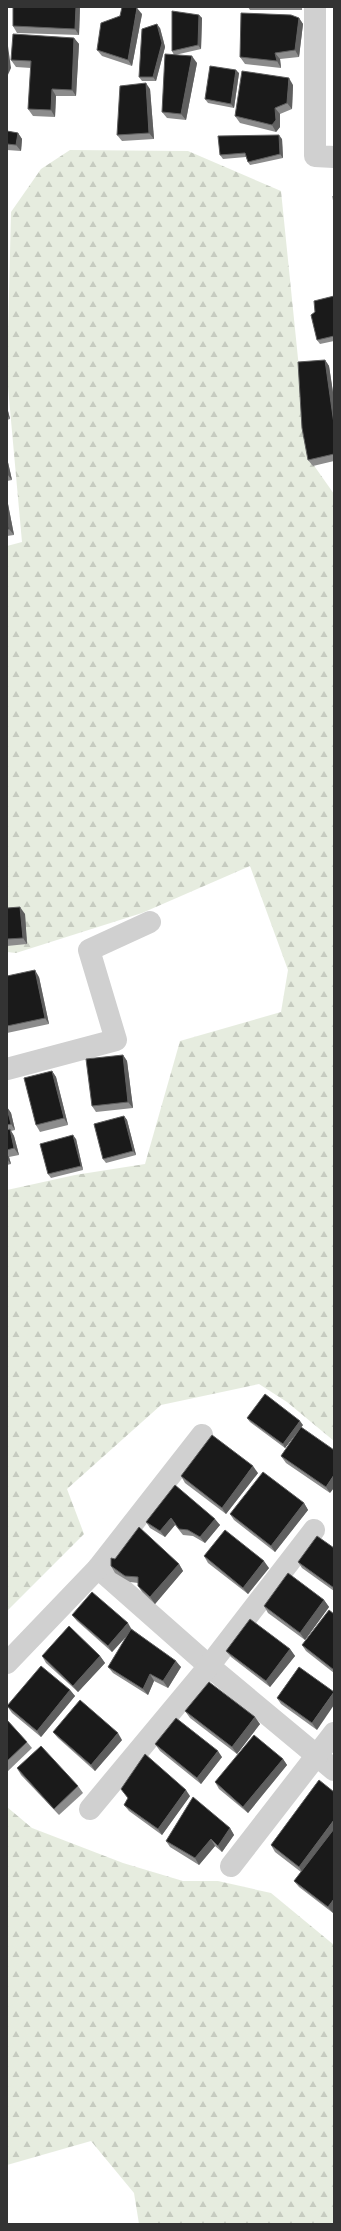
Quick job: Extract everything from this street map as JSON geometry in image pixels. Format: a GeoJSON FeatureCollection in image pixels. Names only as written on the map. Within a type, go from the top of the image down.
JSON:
{"type":"FeatureCollection","features":[{"type":"Feature","properties":{"kind":"street"},"geometry":{"type":"LineString","coordinates":[[315,7],[315,156],[334,157]]}},
{"type":"Feature","properties":{"kind":"street"},"geometry":{"type":"LineString","coordinates":[[7,1069],[116,1040],[89,950],[150,922]]}},
{"type":"Feature","properties":{"kind":"street"},"geometry":{"type":"LineString","coordinates":[[7,1663],[98,1568],[202,1436]]}},
{"type":"Feature","properties":{"kind":"street"},"geometry":{"type":"LineString","coordinates":[[90,1809],[209,1666],[314,1530]]}},
{"type":"Feature","properties":{"kind":"street"},"geometry":{"type":"LineString","coordinates":[[98,1568],[209,1666],[334,1770]]}},
{"type":"Feature","properties":{"kind":"street"},"geometry":{"type":"LineString","coordinates":[[231,1866],[334,1733]]}},
{"type":"Feature","properties":{"kind":"green space"},"geometry":{"type":"Polygon","coordinates":[[[70,150],[188,151],[281,191],[308,457],[334,494],[334,1441],[287,1402],[259,1384],[161,1405],[67,1489],[84,1534],[7,1611],[7,1190],[75,1175],[145,1164],[180,1041],[281,1012],[288,970],[250,866],[142,913],[16,953],[7,952],[7,546],[22,542],[7,376],[11,212],[41,169],[70,150]]]}},
{"type":"Feature","properties":{"kind":"green space"},"geometry":{"type":"Polygon","coordinates":[[[7,1807],[32,1828],[123,1863],[183,1881],[218,1881],[271,1893],[334,1945],[334,2224],[139,2224],[134,2193],[91,2141],[7,2165],[7,1807]]]}},
{"type":"Feature","properties":{"kind":"building"},"geometry":{"type":"Polygon","coordinates":[[[13,7],[76,7],[75,29],[13,26],[13,7]]]}},
{"type":"Feature","properties":{"kind":"building"},"geometry":{"type":"Polygon","coordinates":[[[122,7],[137,8],[128,60],[97,50],[101,23],[120,16],[122,7]]]}},
{"type":"Feature","properties":{"kind":"building"},"geometry":{"type":"Polygon","coordinates":[[[172,11],[199,15],[198,45],[172,51],[172,11]]]}},
{"type":"Feature","properties":{"kind":"building"},"geometry":{"type":"Polygon","coordinates":[[[241,13],[291,15],[299,18],[295,50],[275,53],[277,61],[240,57],[241,13]]]}},
{"type":"Feature","properties":{"kind":"building"},"geometry":{"type":"Polygon","coordinates":[[[157,24],[162,43],[153,77],[139,77],[142,29],[157,24]]]}},
{"type":"Feature","properties":{"kind":"building"},"geometry":{"type":"Polygon","coordinates":[[[13,34],[74,38],[72,90],[52,89],[51,110],[28,109],[31,61],[11,60],[13,34]]]}},
{"type":"Feature","properties":{"kind":"building"},"geometry":{"type":"Polygon","coordinates":[[[165,54],[192,56],[181,114],[162,112],[165,54]]]}},
{"type":"Feature","properties":{"kind":"building"},"geometry":{"type":"Polygon","coordinates":[[[210,66],[236,70],[231,104],[205,99],[210,66]]]}},
{"type":"Feature","properties":{"kind":"building"},"geometry":{"type":"Polygon","coordinates":[[[242,71],[289,78],[287,103],[275,108],[276,120],[272,125],[235,116],[242,71]]]}},
{"type":"Feature","properties":{"kind":"building"},"geometry":{"type":"Polygon","coordinates":[[[146,83],[149,133],[117,135],[120,86],[146,83]]]}},
{"type":"Feature","properties":{"kind":"building"},"geometry":{"type":"Polygon","coordinates":[[[7,131],[18,133],[16,145],[7,144],[7,131]]]}},
{"type":"Feature","properties":{"kind":"building"},"geometry":{"type":"Polygon","coordinates":[[[279,135],[280,154],[248,162],[245,153],[220,155],[218,136],[279,135]]]}},
{"type":"Feature","properties":{"kind":"building"},"geometry":{"type":"Polygon","coordinates":[[[334,296],[334,336],[317,340],[311,315],[315,312],[314,301],[334,296]]]}},
{"type":"Feature","properties":{"kind":"building"},"geometry":{"type":"Polygon","coordinates":[[[325,360],[334,424],[334,454],[308,460],[302,428],[298,362],[325,360]]]}},
{"type":"Feature","properties":{"kind":"building"},"geometry":{"type":"Polygon","coordinates":[[[7,517],[9,529],[7,529],[7,517]]]}},
{"type":"Feature","properties":{"kind":"building"},"geometry":{"type":"Polygon","coordinates":[[[20,907],[23,938],[7,939],[7,908],[20,907]]]}},
{"type":"Feature","properties":{"kind":"building"},"geometry":{"type":"Polygon","coordinates":[[[35,970],[45,1018],[7,1026],[7,976],[35,970]]]}},
{"type":"Feature","properties":{"kind":"building"},"geometry":{"type":"Polygon","coordinates":[[[123,1055],[128,1102],[92,1106],[86,1059],[123,1055]]]}},
{"type":"Feature","properties":{"kind":"building"},"geometry":{"type":"Polygon","coordinates":[[[52,1071],[64,1118],[36,1125],[24,1078],[52,1071]]]}},
{"type":"Feature","properties":{"kind":"building"},"geometry":{"type":"Polygon","coordinates":[[[7,1108],[11,1124],[7,1125],[7,1108]]]}},
{"type":"Feature","properties":{"kind":"building"},"geometry":{"type":"Polygon","coordinates":[[[124,1116],[133,1151],[103,1159],[94,1124],[124,1116]]]}},
{"type":"Feature","properties":{"kind":"building"},"geometry":{"type":"Polygon","coordinates":[[[10,1129],[14,1148],[7,1150],[7,1130],[10,1129]]]}},
{"type":"Feature","properties":{"kind":"building"},"geometry":{"type":"Polygon","coordinates":[[[73,1135],[81,1166],[48,1174],[40,1144],[73,1135]]]}},
{"type":"Feature","properties":{"kind":"building"},"geometry":{"type":"Polygon","coordinates":[[[265,1394],[300,1421],[283,1444],[247,1418],[265,1394]]]}},
{"type":"Feature","properties":{"kind":"building"},"geometry":{"type":"Polygon","coordinates":[[[301,1427],[334,1450],[334,1475],[326,1487],[281,1456],[301,1427]]]}},
{"type":"Feature","properties":{"kind":"building"},"geometry":{"type":"Polygon","coordinates":[[[212,1435],[253,1466],[222,1508],[181,1476],[212,1435]]]}},
{"type":"Feature","properties":{"kind":"building"},"geometry":{"type":"Polygon","coordinates":[[[263,1472],[304,1503],[271,1546],[230,1514],[263,1472]]]}},
{"type":"Feature","properties":{"kind":"building"},"geometry":{"type":"Polygon","coordinates":[[[175,1485],[215,1519],[200,1537],[188,1530],[179,1529],[171,1518],[160,1531],[146,1522],[175,1485]]]}},
{"type":"Feature","properties":{"kind":"building"},"geometry":{"type":"Polygon","coordinates":[[[139,1527],[179,1564],[150,1597],[138,1586],[138,1577],[125,1576],[111,1566],[111,1558],[115,1559],[139,1527]]]}},
{"type":"Feature","properties":{"kind":"building"},"geometry":{"type":"Polygon","coordinates":[[[225,1530],[264,1561],[243,1588],[204,1556],[225,1530]]]}},
{"type":"Feature","properties":{"kind":"building"},"geometry":{"type":"Polygon","coordinates":[[[317,1536],[334,1548],[334,1588],[298,1562],[317,1536]]]}},
{"type":"Feature","properties":{"kind":"building"},"geometry":{"type":"Polygon","coordinates":[[[288,1573],[324,1600],[300,1633],[264,1606],[288,1573]]]}},
{"type":"Feature","properties":{"kind":"building"},"geometry":{"type":"Polygon","coordinates":[[[92,1592],[128,1623],[108,1646],[72,1615],[92,1592]]]}},
{"type":"Feature","properties":{"kind":"building"},"geometry":{"type":"Polygon","coordinates":[[[329,1610],[334,1614],[334,1670],[302,1645],[329,1610]]]}},
{"type":"Feature","properties":{"kind":"building"},"geometry":{"type":"Polygon","coordinates":[[[250,1619],[290,1649],[266,1681],[226,1651],[250,1619]]]}},
{"type":"Feature","properties":{"kind":"building"},"geometry":{"type":"Polygon","coordinates":[[[69,1626],[100,1656],[73,1686],[42,1656],[69,1626]]]}},
{"type":"Feature","properties":{"kind":"building"},"geometry":{"type":"Polygon","coordinates":[[[131,1629],[176,1661],[163,1681],[150,1674],[143,1689],[108,1667],[131,1629]]]}},
{"type":"Feature","properties":{"kind":"building"},"geometry":{"type":"Polygon","coordinates":[[[41,1666],[70,1690],[37,1731],[7,1706],[41,1666]]]}},
{"type":"Feature","properties":{"kind":"building"},"geometry":{"type":"Polygon","coordinates":[[[299,1667],[334,1692],[312,1723],[277,1698],[299,1667]]]}},
{"type":"Feature","properties":{"kind":"building"},"geometry":{"type":"Polygon","coordinates":[[[209,1682],[255,1717],[232,1747],[185,1711],[209,1682]]]}},
{"type":"Feature","properties":{"kind":"building"},"geometry":{"type":"Polygon","coordinates":[[[80,1700],[118,1733],[91,1765],[53,1732],[80,1700]]]}},
{"type":"Feature","properties":{"kind":"building"},"geometry":{"type":"Polygon","coordinates":[[[176,1718],[218,1751],[197,1778],[155,1744],[176,1718]]]}},
{"type":"Feature","properties":{"kind":"building"},"geometry":{"type":"Polygon","coordinates":[[[7,1720],[27,1742],[7,1761],[7,1720]]]}},
{"type":"Feature","properties":{"kind":"building"},"geometry":{"type":"Polygon","coordinates":[[[254,1735],[283,1759],[243,1807],[215,1782],[254,1735]]]}},
{"type":"Feature","properties":{"kind":"building"},"geometry":{"type":"Polygon","coordinates":[[[41,1746],[78,1786],[54,1809],[17,1768],[41,1746]]]}},
{"type":"Feature","properties":{"kind":"building"},"geometry":{"type":"Polygon","coordinates":[[[145,1754],[186,1790],[158,1829],[124,1805],[128,1798],[121,1789],[145,1754]]]}},
{"type":"Feature","properties":{"kind":"building"},"geometry":{"type":"Polygon","coordinates":[[[319,1780],[334,1792],[334,1820],[299,1867],[271,1845],[319,1780]]]}},
{"type":"Feature","properties":{"kind":"building"},"geometry":{"type":"Polygon","coordinates":[[[193,1797],[230,1828],[218,1846],[211,1839],[195,1858],[166,1841],[193,1797]]]}},
{"type":"Feature","properties":{"kind":"building"},"geometry":{"type":"Polygon","coordinates":[[[334,1829],[334,1899],[328,1907],[294,1881],[334,1829]]]}}]}
